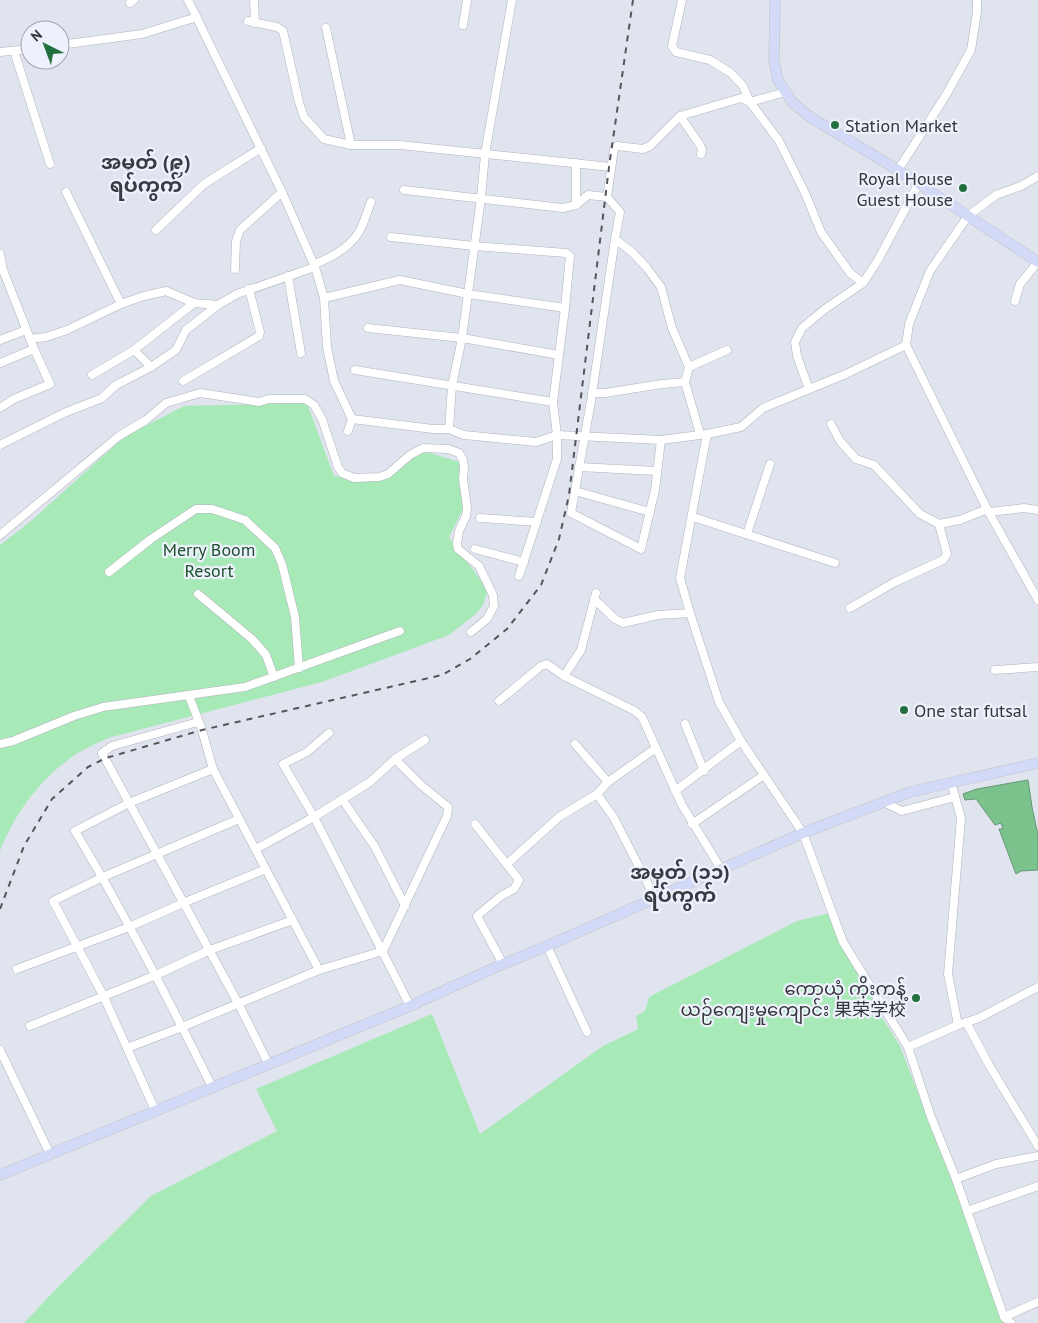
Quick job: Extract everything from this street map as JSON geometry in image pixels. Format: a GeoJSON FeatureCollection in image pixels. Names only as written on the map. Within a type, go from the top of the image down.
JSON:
{"type":"FeatureCollection","features":[{"type":"Feature","properties":{"kind":"main road"},"geometry":{"type":"LineString","coordinates":[[774,4],[774,61],[778,80],[792,102],[810,117],[898,170],[918,185],[1038,262]]}},
{"type":"Feature","properties":{"kind":"main road"},"geometry":{"type":"LineString","coordinates":[[0,1175],[410,1006],[803,833],[910,792],[1038,763]]}},
{"type":"Feature","properties":{"kind":"street"},"geometry":{"type":"LineString","coordinates":[[188,0],[261,148],[315,266],[324,298],[327,347],[334,382],[352,419],[348,431]]}},
{"type":"Feature","properties":{"kind":"street"},"geometry":{"type":"LineString","coordinates":[[254,0],[251,22],[277,27],[283,31],[304,117],[324,139],[351,145],[400,145],[611,167]]}},
{"type":"Feature","properties":{"kind":"street"},"geometry":{"type":"LineString","coordinates":[[462,25],[467,0]]}},
{"type":"Feature","properties":{"kind":"street"},"geometry":{"type":"LineString","coordinates":[[449,429],[452,386],[462,338],[482,198],[484,154],[512,0]]}},
{"type":"Feature","properties":{"kind":"street"},"geometry":{"type":"LineString","coordinates":[[682,0],[672,46],[676,52],[710,60],[731,74],[743,86],[750,102],[779,141],[805,193],[821,232],[850,273],[863,283]]}},
{"type":"Feature","properties":{"kind":"street"},"geometry":{"type":"LineString","coordinates":[[898,170],[946,95],[971,50],[977,0]]}},
{"type":"Feature","properties":{"kind":"street"},"geometry":{"type":"LineString","coordinates":[[70,44],[142,34],[197,17]]}},
{"type":"Feature","properties":{"kind":"street"},"geometry":{"type":"LineString","coordinates":[[326,28],[351,145]]}},
{"type":"Feature","properties":{"kind":"street"},"geometry":{"type":"LineString","coordinates":[[0,52],[20,50]]}},
{"type":"Feature","properties":{"kind":"street"},"geometry":{"type":"LineString","coordinates":[[14,51],[50,164]]}},
{"type":"Feature","properties":{"kind":"street"},"geometry":{"type":"LineString","coordinates":[[607,197],[614,148],[617,146],[643,148],[650,146],[680,116],[741,98],[750,102],[785,92]]}},
{"type":"Feature","properties":{"kind":"street"},"geometry":{"type":"LineString","coordinates":[[680,116],[700,145],[701,154]]}},
{"type":"Feature","properties":{"kind":"street"},"geometry":{"type":"LineString","coordinates":[[156,230],[204,184],[261,148]]}},
{"type":"Feature","properties":{"kind":"street"},"geometry":{"type":"LineString","coordinates":[[576,163],[576,205]]}},
{"type":"Feature","properties":{"kind":"street"},"geometry":{"type":"LineString","coordinates":[[1038,176],[1021,186],[996,195],[968,216],[930,271],[908,324],[906,346],[988,511],[1038,600]]}},
{"type":"Feature","properties":{"kind":"street"},"geometry":{"type":"LineString","coordinates":[[809,389],[797,356],[795,342],[802,328],[825,308],[863,283],[878,260],[918,185]]}},
{"type":"Feature","properties":{"kind":"street"},"geometry":{"type":"LineString","coordinates":[[404,190],[563,208],[576,205],[588,195],[607,197],[620,212],[585,437],[571,513],[641,549],[650,512],[661,440]]}},
{"type":"Feature","properties":{"kind":"street"},"geometry":{"type":"LineString","coordinates":[[66,192],[121,304]]}},
{"type":"Feature","properties":{"kind":"street"},"geometry":{"type":"LineString","coordinates":[[235,269],[236,241],[240,230],[282,192]]}},
{"type":"Feature","properties":{"kind":"street"},"geometry":{"type":"LineString","coordinates":[[0,445],[64,413],[102,398],[116,385],[151,367],[176,350],[186,330],[218,305],[237,294],[315,266],[328,259],[359,232],[371,202]]}},
{"type":"Feature","properties":{"kind":"street"},"geometry":{"type":"LineString","coordinates":[[391,237],[566,253],[570,256],[553,402],[557,435],[557,459],[519,576]]}},
{"type":"Feature","properties":{"kind":"street"},"geometry":{"type":"LineString","coordinates":[[615,239],[633,253],[661,287],[672,328],[689,367],[685,382],[704,434],[693,517],[680,578],[719,702],[741,741],[803,833],[843,942],[908,1047],[930,1117],[956,1179],[1004,1317],[1011,1323]]}},
{"type":"Feature","properties":{"kind":"street"},"geometry":{"type":"LineString","coordinates":[[0,254],[3,270],[26,330],[50,384],[14,398],[0,408]]}},
{"type":"Feature","properties":{"kind":"street"},"geometry":{"type":"LineString","coordinates":[[1015,301],[1020,284],[1038,262]]}},
{"type":"Feature","properties":{"kind":"street"},"geometry":{"type":"LineString","coordinates":[[288,276],[302,353]]}},
{"type":"Feature","properties":{"kind":"street"},"geometry":{"type":"LineString","coordinates":[[324,298],[400,280],[468,294],[565,308]]}},
{"type":"Feature","properties":{"kind":"street"},"geometry":{"type":"LineString","coordinates":[[183,381],[259,336],[260,332],[249,289]]}},
{"type":"Feature","properties":{"kind":"street"},"geometry":{"type":"LineString","coordinates":[[30,339],[46,337],[67,330],[121,304],[144,296],[166,292],[194,303],[218,305]]}},
{"type":"Feature","properties":{"kind":"street"},"geometry":{"type":"LineString","coordinates":[[92,375],[134,350],[194,303]]}},
{"type":"Feature","properties":{"kind":"street"},"geometry":{"type":"LineString","coordinates":[[368,328],[462,338],[559,355]]}},
{"type":"Feature","properties":{"kind":"street"},"geometry":{"type":"LineString","coordinates":[[0,340],[26,330]]}},
{"type":"Feature","properties":{"kind":"street"},"geometry":{"type":"LineString","coordinates":[[352,419],[433,429],[449,429],[464,435],[536,442],[557,435],[661,440],[741,427],[763,408],[906,346]]}},
{"type":"Feature","properties":{"kind":"street"},"geometry":{"type":"LineString","coordinates":[[0,363],[34,349]]}},
{"type":"Feature","properties":{"kind":"street"},"geometry":{"type":"LineString","coordinates":[[134,350],[151,367]]}},
{"type":"Feature","properties":{"kind":"street"},"geometry":{"type":"LineString","coordinates":[[689,367],[727,350]]}},
{"type":"Feature","properties":{"kind":"street"},"geometry":{"type":"LineString","coordinates":[[355,370],[553,402]]}},
{"type":"Feature","properties":{"kind":"street"},"geometry":{"type":"LineString","coordinates":[[592,393],[605,393],[685,382]]}},
{"type":"Feature","properties":{"kind":"street"},"geometry":{"type":"LineString","coordinates":[[0,535],[119,436],[146,420],[166,403],[200,393],[259,402],[269,399],[305,399],[314,405],[322,419],[338,467],[342,473],[354,478],[379,477],[388,474],[410,455],[423,448],[448,449],[459,453],[463,460],[462,479],[467,507],[466,516],[458,531],[456,544],[458,548],[479,566],[492,595],[494,606],[487,619],[471,632]]}},
{"type":"Feature","properties":{"kind":"street"},"geometry":{"type":"LineString","coordinates":[[831,424],[840,441],[856,459],[874,465],[920,514],[939,524],[960,520],[988,511],[1024,508],[1038,510]]}},
{"type":"Feature","properties":{"kind":"street"},"geometry":{"type":"LineString","coordinates":[[747,534],[770,464]]}},
{"type":"Feature","properties":{"kind":"street"},"geometry":{"type":"LineString","coordinates":[[579,467],[657,471]]}},
{"type":"Feature","properties":{"kind":"street"},"geometry":{"type":"LineString","coordinates":[[575,491],[650,512]]}},
{"type":"Feature","properties":{"kind":"street"},"geometry":{"type":"LineString","coordinates":[[109,572],[152,539],[196,509],[212,509],[245,520],[275,548],[282,564],[295,617],[299,668]]}},
{"type":"Feature","properties":{"kind":"street"},"geometry":{"type":"LineString","coordinates":[[693,517],[835,563]]}},
{"type":"Feature","properties":{"kind":"street"},"geometry":{"type":"LineString","coordinates":[[480,518],[537,522]]}},
{"type":"Feature","properties":{"kind":"street"},"geometry":{"type":"LineString","coordinates":[[850,608],[895,582],[943,560],[946,554],[939,524]]}},
{"type":"Feature","properties":{"kind":"street"},"geometry":{"type":"LineString","coordinates":[[475,549],[524,562]]}},
{"type":"Feature","properties":{"kind":"street"},"geometry":{"type":"LineString","coordinates":[[198,594],[252,639],[266,655],[274,677]]}},
{"type":"Feature","properties":{"kind":"street"},"geometry":{"type":"LineString","coordinates":[[564,676],[581,650],[595,596],[615,619],[623,623],[658,614],[690,613]]}},
{"type":"Feature","properties":{"kind":"street"},"geometry":{"type":"LineString","coordinates":[[0,744],[14,741],[74,716],[103,707],[245,687],[400,631]]}},
{"type":"Feature","properties":{"kind":"street"},"geometry":{"type":"LineString","coordinates":[[499,701],[541,666],[547,664],[564,676],[635,711],[642,717],[692,824],[721,868]]}},
{"type":"Feature","properties":{"kind":"street"},"geometry":{"type":"LineString","coordinates":[[995,670],[1038,666]]}},
{"type":"Feature","properties":{"kind":"street"},"geometry":{"type":"LineString","coordinates":[[189,696],[213,769],[319,970]]}},
{"type":"Feature","properties":{"kind":"street"},"geometry":{"type":"LineString","coordinates":[[198,722],[112,746],[102,753],[210,950],[268,1063]]}},
{"type":"Feature","properties":{"kind":"street"},"geometry":{"type":"LineString","coordinates":[[685,724],[704,771]]}},
{"type":"Feature","properties":{"kind":"street"},"geometry":{"type":"LineString","coordinates":[[329,733],[307,752],[284,764],[384,951],[410,1006]]}},
{"type":"Feature","properties":{"kind":"street"},"geometry":{"type":"LineString","coordinates":[[256,849],[314,817],[370,782],[395,759],[425,740]]}},
{"type":"Feature","properties":{"kind":"street"},"geometry":{"type":"LineString","coordinates":[[676,791],[741,741]]}},
{"type":"Feature","properties":{"kind":"street"},"geometry":{"type":"LineString","coordinates":[[575,744],[608,782]]}},
{"type":"Feature","properties":{"kind":"street"},"geometry":{"type":"LineString","coordinates":[[507,864],[559,817],[597,794],[608,782],[656,748]]}},
{"type":"Feature","properties":{"kind":"street"},"geometry":{"type":"LineString","coordinates":[[127,1048],[319,970],[384,951],[448,816],[448,807],[421,785],[395,759]]}},
{"type":"Feature","properties":{"kind":"street"},"geometry":{"type":"LineString","coordinates":[[212,1087],[156,975],[103,876],[75,831],[128,803],[213,769]]}},
{"type":"Feature","properties":{"kind":"street"},"geometry":{"type":"LineString","coordinates":[[692,824],[764,775]]}},
{"type":"Feature","properties":{"kind":"street"},"geometry":{"type":"LineString","coordinates":[[951,782],[961,818],[948,974],[962,1024],[1038,1146]]}},
{"type":"Feature","properties":{"kind":"street"},"geometry":{"type":"LineString","coordinates":[[597,794],[614,818],[655,898]]}},
{"type":"Feature","properties":{"kind":"street"},"geometry":{"type":"LineString","coordinates":[[883,802],[902,812],[955,797]]}},
{"type":"Feature","properties":{"kind":"street"},"geometry":{"type":"LineString","coordinates":[[342,799],[375,846],[405,906]]}},
{"type":"Feature","properties":{"kind":"street"},"geometry":{"type":"LineString","coordinates":[[155,1110],[103,995],[53,901],[103,876],[240,819]]}},
{"type":"Feature","properties":{"kind":"street"},"geometry":{"type":"LineString","coordinates":[[475,824],[519,880],[514,889],[501,896],[477,916],[503,964]]}},
{"type":"Feature","properties":{"kind":"street"},"geometry":{"type":"LineString","coordinates":[[17,969],[129,927],[183,902],[266,869]]}},
{"type":"Feature","properties":{"kind":"street"},"geometry":{"type":"LineString","coordinates":[[30,1026],[156,975],[210,950],[293,920]]}},
{"type":"Feature","properties":{"kind":"street"},"geometry":{"type":"LineString","coordinates":[[547,946],[587,1032]]}},
{"type":"Feature","properties":{"kind":"street"},"geometry":{"type":"LineString","coordinates":[[908,1047],[979,1018],[1038,987]]}},
{"type":"Feature","properties":{"kind":"street"},"geometry":{"type":"LineString","coordinates":[[0,1050],[50,1154]]}},
{"type":"Feature","properties":{"kind":"street"},"geometry":{"type":"LineString","coordinates":[[956,1179],[996,1164],[1038,1156]]}},
{"type":"Feature","properties":{"kind":"street"},"geometry":{"type":"LineString","coordinates":[[967,1212],[1038,1186]]}},
{"type":"Feature","properties":{"kind":"street"},"geometry":{"type":"LineString","coordinates":[[1004,1317],[1038,1302]]}},
{"type":"Feature","properties":{"kind":"green space","name":"Merry Boom Resort"},"geometry":{"type":"Polygon","coordinates":[[[307,403],[334,476],[368,480],[423,451],[460,462],[463,509],[449,537],[488,590],[483,605],[477,613],[449,635],[322,682],[108,738],[76,754],[40,785],[14,822],[0,851],[0,545],[31,521],[124,437],[184,406],[307,403]]]}},
{"type":"Feature","properties":{"kind":"green space"},"geometry":{"type":"Polygon","coordinates":[[[830,913],[883,1019],[900,1046],[1004,1317],[1011,1323],[24,1323],[151,1196],[277,1131],[256,1089],[432,1014],[480,1134],[603,1046],[638,1029],[636,1016],[645,1011],[649,997],[797,921],[830,913]]]}},
{"type":"Feature","properties":{"kind":"shaded area"},"geometry":{"type":"Polygon","coordinates":[[[1028,780],[1038,835],[1038,870],[1021,871],[1016,874],[999,829],[1003,829],[1001,823],[995,825],[976,799],[965,800],[963,794],[977,789],[1028,780]]]}},
{"type":"Feature","properties":{"kind":"railway"},"geometry":{"type":"LineString","coordinates":[[0,909],[24,846],[52,799],[88,767],[106,758],[202,730],[442,675],[470,659],[507,629],[541,585],[559,539],[569,495],[609,167],[633,0]]}},
{"type":"Feature","properties":{"kind":"place","name":"Station Market"},"geometry":{"type":"Point","coordinates":[835,125]}},
{"type":"Feature","properties":{"kind":"place","name":"Royal House Guest House"},"geometry":{"type":"Point","coordinates":[963,188]}},
{"type":"Feature","properties":{"kind":"place","name":"One star futsal"},"geometry":{"type":"Point","coordinates":[904,710]}},
{"type":"Feature","properties":{"kind":"place","name":"ကော့ယုံ ကိုးကန့် ယဉ်ကျေးမှုကျောင်း 果荣学校"},"geometry":{"type":"Point","coordinates":[916,998]}},
{"type":"Feature","properties":{"kind":"district","name":"အမှတ် (၉) ရပ်ကွက်"},"geometry":{"type":"Point","coordinates":[146,174]}},
{"type":"Feature","properties":{"kind":"district","name":"အမှတ် (၁၁) ရပ်ကွက်"},"geometry":{"type":"Point","coordinates":[680,884]}}]}
